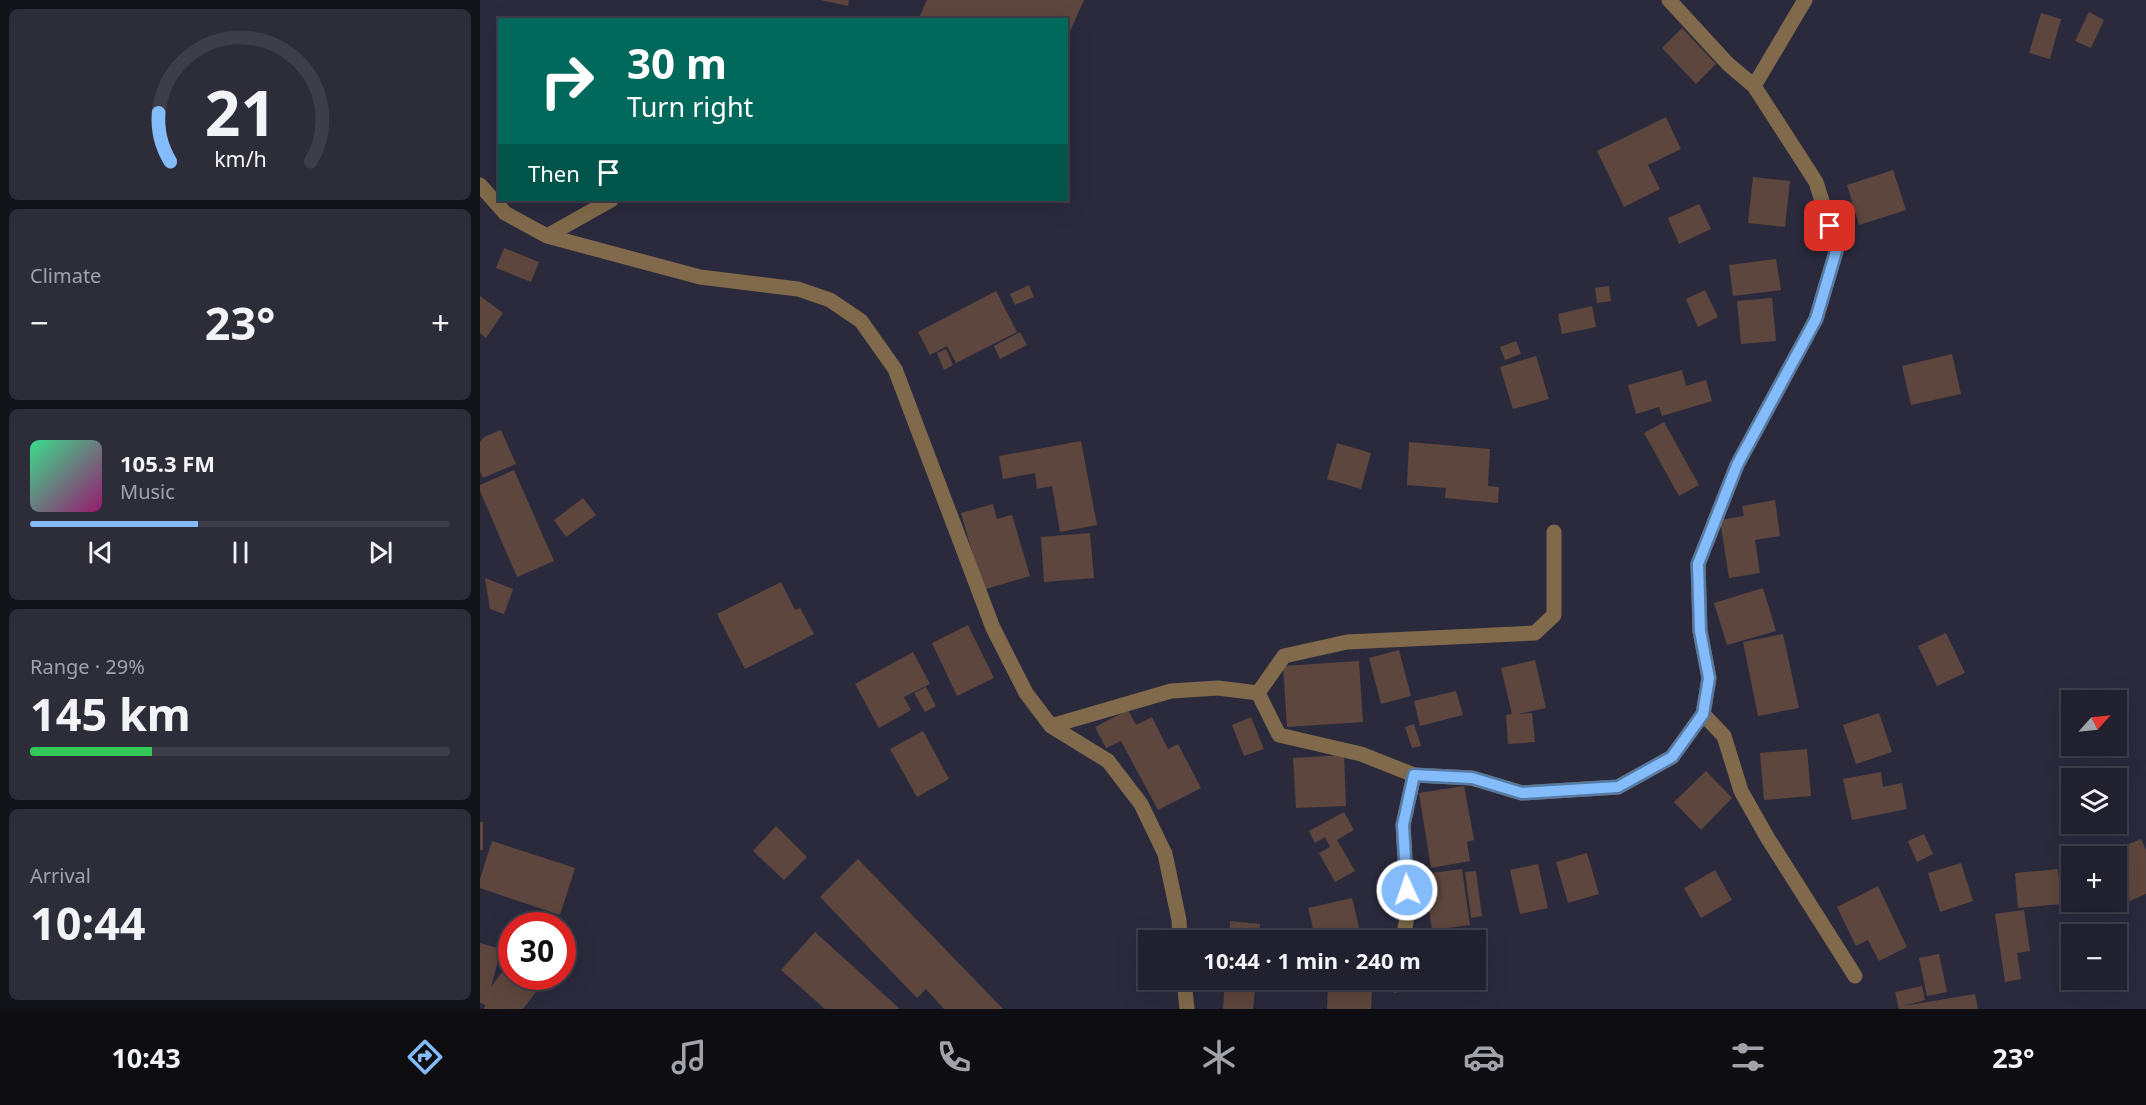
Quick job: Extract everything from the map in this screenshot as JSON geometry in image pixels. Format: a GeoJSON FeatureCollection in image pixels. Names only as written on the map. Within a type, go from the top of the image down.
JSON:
{"type":"FeatureCollection","features":[{"type":"Feature","properties":{"kind":"street"},"geometry":{"type":"LineString","coordinates":[[1258,693],[1279,735],[1361,754],[1414,775],[1472,778],[1522,793],[1618,787],[1672,757],[1703,714],[1709,678],[1700,631],[1698,564],[1737,465],[1816,319],[1837,248],[1816,182],[1754,86],[1728,64],[1669,0]]}},
{"type":"Feature","properties":{"kind":"street"},"geometry":{"type":"LineString","coordinates":[[1754,86],[1805,0]]}},
{"type":"Feature","properties":{"kind":"street"},"geometry":{"type":"LineString","coordinates":[[480,185],[506,213],[547,236],[700,277],[798,289],[830,300],[861,321],[896,369],[993,628],[1026,693],[1051,726],[1108,761],[1141,804],[1165,854],[1179,930]]}},
{"type":"Feature","properties":{"kind":"street"},"geometry":{"type":"LineString","coordinates":[[547,236],[609,201]]}},
{"type":"Feature","properties":{"kind":"street"},"geometry":{"type":"LineString","coordinates":[[1258,693],[1284,656],[1347,642],[1535,633],[1554,615],[1554,532]]}},
{"type":"Feature","properties":{"kind":"street"},"geometry":{"type":"LineString","coordinates":[[1051,726],[1171,691],[1218,688],[1258,693]]}},
{"type":"Feature","properties":{"kind":"street"},"geometry":{"type":"LineString","coordinates":[[1703,714],[1724,736],[1741,791],[1767,837],[1855,976]]}},
{"type":"Feature","properties":{"kind":"street"},"geometry":{"type":"LineString","coordinates":[[1405,930],[1408,911],[1403,825],[1414,775]]}},
{"type":"Feature","properties":{"kind":"street"},"geometry":{"type":"LineString","coordinates":[[1185,990],[1186,1009]]}},
{"type":"Feature","properties":{"kind":"building"},"geometry":{"type":"Polygon","coordinates":[[[820,0],[849,0],[848,6],[820,0]]]}},
{"type":"Feature","properties":{"kind":"building"},"geometry":{"type":"Polygon","coordinates":[[[927,0],[1084,0],[1068,36],[1068,18],[919,18],[927,0]]]}},
{"type":"Feature","properties":{"kind":"building"},"geometry":{"type":"Polygon","coordinates":[[[2089,12],[2104,20],[2091,48],[2075,41],[2089,12]]]}},
{"type":"Feature","properties":{"kind":"building"},"geometry":{"type":"Polygon","coordinates":[[[2041,13],[2061,19],[2050,59],[2029,53],[2041,13]]]}},
{"type":"Feature","properties":{"kind":"building"},"geometry":{"type":"Polygon","coordinates":[[[1682,28],[1716,64],[1696,84],[1662,48],[1682,28]]]}},
{"type":"Feature","properties":{"kind":"building"},"geometry":{"type":"Polygon","coordinates":[[[1666,117],[1681,149],[1648,165],[1660,189],[1624,207],[1597,151],[1666,117]]]}},
{"type":"Feature","properties":{"kind":"building"},"geometry":{"type":"Polygon","coordinates":[[[1893,170],[1906,210],[1859,225],[1847,185],[1893,170]]]}},
{"type":"Feature","properties":{"kind":"building"},"geometry":{"type":"Polygon","coordinates":[[[1753,177],[1790,181],[1785,227],[1748,223],[1753,177]]]}},
{"type":"Feature","properties":{"kind":"building"},"geometry":{"type":"Polygon","coordinates":[[[1699,204],[1711,229],[1679,244],[1668,218],[1699,204]]]}},
{"type":"Feature","properties":{"kind":"building"},"geometry":{"type":"Polygon","coordinates":[[[504,248],[539,262],[531,282],[496,268],[504,248]]]}},
{"type":"Feature","properties":{"kind":"building"},"geometry":{"type":"Polygon","coordinates":[[[1776,259],[1781,290],[1733,296],[1729,265],[1776,259]]]}},
{"type":"Feature","properties":{"kind":"building"},"geometry":{"type":"Polygon","coordinates":[[[1029,285],[1034,297],[1015,305],[1010,294],[1029,285]]]}},
{"type":"Feature","properties":{"kind":"building"},"geometry":{"type":"Polygon","coordinates":[[[1609,286],[1611,301],[1597,303],[1595,288],[1609,286]]]}},
{"type":"Feature","properties":{"kind":"building"},"geometry":{"type":"Polygon","coordinates":[[[1705,290],[1718,317],[1698,327],[1686,299],[1705,290]]]}},
{"type":"Feature","properties":{"kind":"building"},"geometry":{"type":"Polygon","coordinates":[[[996,291],[1017,332],[956,363],[947,346],[930,355],[918,332],[996,291]]]}},
{"type":"Feature","properties":{"kind":"building"},"geometry":{"type":"Polygon","coordinates":[[[480,296],[503,313],[486,338],[480,333],[480,296]]]}},
{"type":"Feature","properties":{"kind":"building"},"geometry":{"type":"Polygon","coordinates":[[[1772,298],[1776,341],[1741,344],[1737,301],[1772,298]]]}},
{"type":"Feature","properties":{"kind":"building"},"geometry":{"type":"Polygon","coordinates":[[[1592,306],[1596,327],[1562,334],[1558,314],[1592,306]]]}},
{"type":"Feature","properties":{"kind":"building"},"geometry":{"type":"Polygon","coordinates":[[[1020,332],[1027,345],[1000,359],[994,346],[1020,332]]]}},
{"type":"Feature","properties":{"kind":"building"},"geometry":{"type":"Polygon","coordinates":[[[1516,341],[1521,354],[1505,360],[1500,347],[1516,341]]]}},
{"type":"Feature","properties":{"kind":"building"},"geometry":{"type":"Polygon","coordinates":[[[946,349],[953,365],[944,370],[937,353],[946,349]]]}},
{"type":"Feature","properties":{"kind":"building"},"geometry":{"type":"Polygon","coordinates":[[[1952,354],[1961,394],[1911,405],[1902,366],[1952,354]]]}},
{"type":"Feature","properties":{"kind":"building"},"geometry":{"type":"Polygon","coordinates":[[[1536,356],[1549,399],[1513,409],[1500,367],[1536,356]]]}},
{"type":"Feature","properties":{"kind":"building"},"geometry":{"type":"Polygon","coordinates":[[[1682,370],[1686,386],[1706,380],[1712,401],[1662,416],[1659,407],[1636,414],[1628,385],[1682,370]]]}},
{"type":"Feature","properties":{"kind":"building"},"geometry":{"type":"Polygon","coordinates":[[[1664,422],[1699,485],[1679,496],[1644,433],[1664,422]]]}},
{"type":"Feature","properties":{"kind":"building"},"geometry":{"type":"Polygon","coordinates":[[[501,430],[516,464],[483,478],[480,472],[480,442],[484,437],[501,430]]]}},
{"type":"Feature","properties":{"kind":"building"},"geometry":{"type":"Polygon","coordinates":[[[1081,441],[1097,525],[1060,532],[1052,486],[1037,489],[1035,473],[1003,479],[999,456],[1081,441]]]}},
{"type":"Feature","properties":{"kind":"building"},"geometry":{"type":"Polygon","coordinates":[[[1409,442],[1490,449],[1488,486],[1499,487],[1498,503],[1445,498],[1446,488],[1407,485],[1409,442]]]}},
{"type":"Feature","properties":{"kind":"building"},"geometry":{"type":"Polygon","coordinates":[[[1337,443],[1371,453],[1361,489],[1327,479],[1337,443]]]}},
{"type":"Feature","properties":{"kind":"building"},"geometry":{"type":"Polygon","coordinates":[[[514,470],[554,561],[517,577],[480,491],[480,485],[514,470]]]}},
{"type":"Feature","properties":{"kind":"building"},"geometry":{"type":"Polygon","coordinates":[[[583,498],[596,515],[566,537],[554,520],[583,498]]]}},
{"type":"Feature","properties":{"kind":"building"},"geometry":{"type":"Polygon","coordinates":[[[1775,500],[1780,536],[1755,540],[1760,573],[1729,578],[1720,520],[1744,516],[1742,506],[1775,500]]]}},
{"type":"Feature","properties":{"kind":"building"},"geometry":{"type":"Polygon","coordinates":[[[993,504],[997,519],[1012,515],[1030,576],[983,590],[961,513],[993,504]]]}},
{"type":"Feature","properties":{"kind":"building"},"geometry":{"type":"Polygon","coordinates":[[[1090,533],[1094,578],[1044,582],[1041,537],[1090,533]]]}},
{"type":"Feature","properties":{"kind":"building"},"geometry":{"type":"Polygon","coordinates":[[[485,578],[513,589],[504,614],[490,609],[485,578]]]}},
{"type":"Feature","properties":{"kind":"building"},"geometry":{"type":"Polygon","coordinates":[[[781,582],[795,610],[800,608],[814,634],[745,669],[717,614],[781,582]]]}},
{"type":"Feature","properties":{"kind":"building"},"geometry":{"type":"Polygon","coordinates":[[[1763,588],[1776,631],[1727,645],[1714,603],[1763,588]]]}},
{"type":"Feature","properties":{"kind":"building"},"geometry":{"type":"Polygon","coordinates":[[[968,625],[994,678],[957,696],[932,643],[968,625]]]}},
{"type":"Feature","properties":{"kind":"building"},"geometry":{"type":"Polygon","coordinates":[[[1946,633],[1965,673],[1937,686],[1918,646],[1946,633]]]}},
{"type":"Feature","properties":{"kind":"building"},"geometry":{"type":"Polygon","coordinates":[[[1783,634],[1799,708],[1758,716],[1743,642],[1783,634]]]}},
{"type":"Feature","properties":{"kind":"building"},"geometry":{"type":"Polygon","coordinates":[[[1399,650],[1411,696],[1381,704],[1369,658],[1399,650]]]}},
{"type":"Feature","properties":{"kind":"building"},"geometry":{"type":"Polygon","coordinates":[[[913,652],[930,684],[904,697],[911,710],[879,728],[855,684],[913,652]]]}},
{"type":"Feature","properties":{"kind":"building"},"geometry":{"type":"Polygon","coordinates":[[[1535,660],[1546,708],[1518,714],[1532,713],[1535,742],[1508,744],[1506,715],[1512,714],[1501,668],[1535,660]]]}},
{"type":"Feature","properties":{"kind":"building"},"geometry":{"type":"Polygon","coordinates":[[[1359,661],[1363,722],[1287,727],[1283,666],[1359,661]]]}},
{"type":"Feature","properties":{"kind":"building"},"geometry":{"type":"Polygon","coordinates":[[[926,687],[936,706],[925,712],[914,693],[926,687]]]}},
{"type":"Feature","properties":{"kind":"building"},"geometry":{"type":"Polygon","coordinates":[[[1456,691],[1463,715],[1420,726],[1414,701],[1456,691]]]}},
{"type":"Feature","properties":{"kind":"building"},"geometry":{"type":"Polygon","coordinates":[[[1128,710],[1136,725],[1152,717],[1168,749],[1178,744],[1201,788],[1158,810],[1121,741],[1106,748],[1095,727],[1128,710]]]}},
{"type":"Feature","properties":{"kind":"building"},"geometry":{"type":"Polygon","coordinates":[[[1879,713],[1892,752],[1856,764],[1843,725],[1879,713]]]}},
{"type":"Feature","properties":{"kind":"building"},"geometry":{"type":"Polygon","coordinates":[[[1251,717],[1264,749],[1244,756],[1232,725],[1251,717]]]}},
{"type":"Feature","properties":{"kind":"building"},"geometry":{"type":"Polygon","coordinates":[[[1414,724],[1421,746],[1412,748],[1405,727],[1414,724]]]}},
{"type":"Feature","properties":{"kind":"building"},"geometry":{"type":"Polygon","coordinates":[[[923,731],[949,779],[917,797],[890,749],[923,731]]]}},
{"type":"Feature","properties":{"kind":"building"},"geometry":{"type":"Polygon","coordinates":[[[1807,749],[1811,796],[1764,800],[1760,753],[1807,749]]]}},
{"type":"Feature","properties":{"kind":"building"},"geometry":{"type":"Polygon","coordinates":[[[1344,755],[1346,806],[1296,808],[1293,758],[1344,755]]]}},
{"type":"Feature","properties":{"kind":"building"},"geometry":{"type":"Polygon","coordinates":[[[1706,771],[1732,798],[1701,830],[1674,802],[1706,771]]]}},
{"type":"Feature","properties":{"kind":"building"},"geometry":{"type":"Polygon","coordinates":[[[1881,772],[1883,787],[1902,783],[1907,809],[1852,820],[1843,779],[1881,772]]]}},
{"type":"Feature","properties":{"kind":"building"},"geometry":{"type":"Polygon","coordinates":[[[1464,786],[1474,840],[1467,842],[1470,861],[1431,868],[1419,793],[1464,786]]]}},
{"type":"Feature","properties":{"kind":"building"},"geometry":{"type":"Polygon","coordinates":[[[1344,812],[1354,830],[1337,840],[1355,871],[1335,882],[1319,853],[1330,847],[1325,837],[1315,843],[1309,831],[1344,812]]]}},
{"type":"Feature","properties":{"kind":"building"},"geometry":{"type":"Polygon","coordinates":[[[480,822],[483,822],[483,850],[480,850],[480,822]]]}},
{"type":"Feature","properties":{"kind":"building"},"geometry":{"type":"Polygon","coordinates":[[[776,826],[807,857],[784,880],[753,851],[776,826]]]}},
{"type":"Feature","properties":{"kind":"building"},"geometry":{"type":"Polygon","coordinates":[[[1924,834],[1933,854],[1917,862],[1908,841],[1924,834]]]}},
{"type":"Feature","properties":{"kind":"building"},"geometry":{"type":"Polygon","coordinates":[[[2141,839],[2146,850],[2146,894],[2127,902],[2127,846],[2124,846],[2141,839]]]}},
{"type":"Feature","properties":{"kind":"building"},"geometry":{"type":"Polygon","coordinates":[[[492,841],[575,868],[561,912],[551,912],[480,888],[480,879],[492,841]]]}},
{"type":"Feature","properties":{"kind":"building"},"geometry":{"type":"Polygon","coordinates":[[[1587,853],[1599,894],[1568,903],[1556,862],[1587,853]]]}},
{"type":"Feature","properties":{"kind":"building"},"geometry":{"type":"Polygon","coordinates":[[[858,859],[1003,1009],[944,1009],[926,989],[917,998],[820,897],[858,859]]]}},
{"type":"Feature","properties":{"kind":"building"},"geometry":{"type":"Polygon","coordinates":[[[1961,863],[1973,901],[1940,912],[1928,873],[1961,863]]]}},
{"type":"Feature","properties":{"kind":"building"},"geometry":{"type":"Polygon","coordinates":[[[1538,864],[1548,908],[1520,914],[1510,870],[1538,864]]]}},
{"type":"Feature","properties":{"kind":"building"},"geometry":{"type":"Polygon","coordinates":[[[1462,869],[1470,925],[1432,930],[1424,874],[1462,869]]]}},
{"type":"Feature","properties":{"kind":"building"},"geometry":{"type":"Polygon","coordinates":[[[2058,869],[2061,904],[2018,908],[2015,873],[2058,869]]]}},
{"type":"Feature","properties":{"kind":"building"},"geometry":{"type":"Polygon","coordinates":[[[1715,870],[1732,900],[1701,918],[1684,888],[1715,870]]]}},
{"type":"Feature","properties":{"kind":"building"},"geometry":{"type":"Polygon","coordinates":[[[1476,871],[1482,916],[1471,918],[1465,872],[1476,871]]]}},
{"type":"Feature","properties":{"kind":"building"},"geometry":{"type":"Polygon","coordinates":[[[1878,886],[1907,947],[1879,961],[1868,940],[1856,946],[1837,907],[1878,886]]]}},
{"type":"Feature","properties":{"kind":"building"},"geometry":{"type":"Polygon","coordinates":[[[1352,898],[1360,930],[1314,930],[1308,908],[1352,898]]]}},
{"type":"Feature","properties":{"kind":"building"},"geometry":{"type":"Polygon","coordinates":[[[2024,910],[2030,951],[2017,953],[2021,979],[2005,982],[1995,914],[2024,910]]]}},
{"type":"Feature","properties":{"kind":"building"},"geometry":{"type":"Polygon","coordinates":[[[1230,921],[1260,924],[1260,930],[1230,930],[1230,921]]]}},
{"type":"Feature","properties":{"kind":"building"},"geometry":{"type":"Polygon","coordinates":[[[815,932],[900,1009],[825,1009],[781,970],[815,932]]]}},
{"type":"Feature","properties":{"kind":"building"},"geometry":{"type":"Polygon","coordinates":[[[480,943],[498,948],[498,960],[491,987],[498,978],[498,990],[537,990],[523,1009],[484,1009],[485,1005],[480,1003],[480,943]]]}},
{"type":"Feature","properties":{"kind":"building"},"geometry":{"type":"Polygon","coordinates":[[[1939,954],[1947,992],[1927,996],[1919,958],[1939,954]]]}},
{"type":"Feature","properties":{"kind":"building"},"geometry":{"type":"Polygon","coordinates":[[[1922,986],[1925,1000],[1903,1006],[1975,994],[1978,1009],[1899,1009],[1895,992],[1922,986]]]}},
{"type":"Feature","properties":{"kind":"building"},"geometry":{"type":"Polygon","coordinates":[[[1224,990],[1255,990],[1253,1009],[1223,1009],[1224,990]]]}},
{"type":"Feature","properties":{"kind":"building"},"geometry":{"type":"Polygon","coordinates":[[[1328,990],[1372,990],[1371,1009],[1327,1009],[1328,990]]]}},
{"type":"Feature","properties":{"kind":"route"},"geometry":{"type":"LineString","coordinates":[[1407,890],[1403,825],[1414,775],[1472,778],[1522,793],[1618,787],[1672,757],[1703,714],[1709,678],[1700,631],[1698,564],[1737,465],[1816,319],[1837,248],[1830,226]]}}]}
